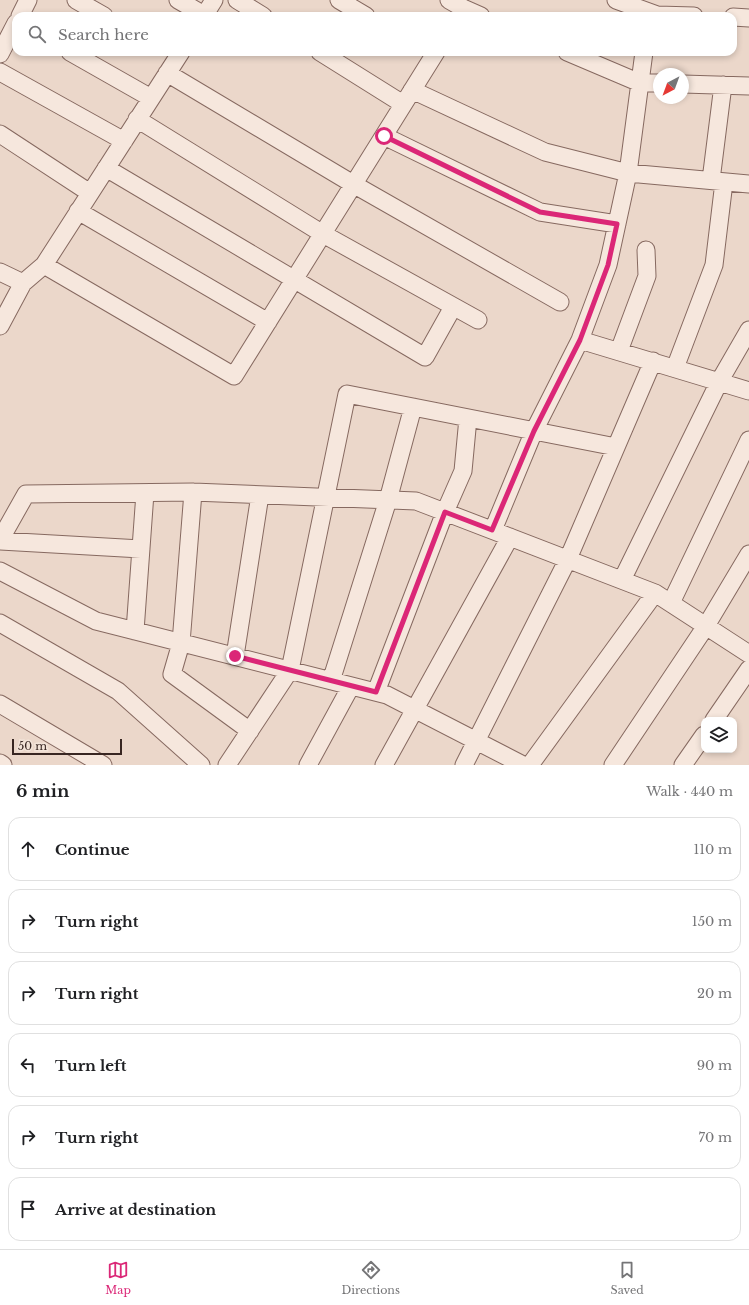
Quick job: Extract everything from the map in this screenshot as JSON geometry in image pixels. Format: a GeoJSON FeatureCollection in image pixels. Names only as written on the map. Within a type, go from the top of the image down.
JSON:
{"type":"FeatureCollection","features":[{"type":"Feature","properties":{"kind":"street"},"geometry":{"type":"LineString","coordinates":[[22,12],[28,0]]}},
{"type":"Feature","properties":{"kind":"street"},"geometry":{"type":"LineString","coordinates":[[76,0],[97,12]]}},
{"type":"Feature","properties":{"kind":"street"},"geometry":{"type":"LineString","coordinates":[[178,0],[198,12]]}},
{"type":"Feature","properties":{"kind":"street"},"geometry":{"type":"LineString","coordinates":[[206,12],[214,0]]}},
{"type":"Feature","properties":{"kind":"street"},"geometry":{"type":"LineString","coordinates":[[237,0],[256,12]]}},
{"type":"Feature","properties":{"kind":"street"},"geometry":{"type":"LineString","coordinates":[[339,0],[359,12]]}},
{"type":"Feature","properties":{"kind":"street"},"geometry":{"type":"LineString","coordinates":[[616,0],[650,9]]}},
{"type":"Feature","properties":{"kind":"street"},"geometry":{"type":"LineString","coordinates":[[459,6],[472,12]]}},
{"type":"Feature","properties":{"kind":"street"},"geometry":{"type":"LineString","coordinates":[[737,17],[749,18]]}},
{"type":"Feature","properties":{"kind":"street"},"geometry":{"type":"LineString","coordinates":[[0,54],[12,31]]}},
{"type":"Feature","properties":{"kind":"street"},"geometry":{"type":"LineString","coordinates":[[77,56],[151,98]]}},
{"type":"Feature","properties":{"kind":"street"},"geometry":{"type":"LineString","coordinates":[[0,326],[23,283],[44,265],[167,73],[174,56]]}},
{"type":"Feature","properties":{"kind":"street"},"geometry":{"type":"LineString","coordinates":[[328,56],[408,97],[545,152],[628,173],[749,184]]}},
{"type":"Feature","properties":{"kind":"street"},"geometry":{"type":"LineString","coordinates":[[44,265],[234,376],[384,136],[431,56]]}},
{"type":"Feature","properties":{"kind":"street"},"geometry":{"type":"LineString","coordinates":[[576,56],[640,83],[653,83]]}},
{"type":"Feature","properties":{"kind":"street"},"geometry":{"type":"LineString","coordinates":[[492,530],[534,431],[580,340],[608,265],[628,173],[643,56]]}},
{"type":"Feature","properties":{"kind":"street"},"geometry":{"type":"LineString","coordinates":[[0,72],[124,141]]}},
{"type":"Feature","properties":{"kind":"street"},"geometry":{"type":"LineString","coordinates":[[167,73],[353,184],[560,302]]}},
{"type":"Feature","properties":{"kind":"street"},"geometry":{"type":"LineString","coordinates":[[689,84],[749,86]]}},
{"type":"Feature","properties":{"kind":"street"},"geometry":{"type":"LineString","coordinates":[[675,368],[714,265],[723,85]]}},
{"type":"Feature","properties":{"kind":"street"},"geometry":{"type":"LineString","coordinates":[[137,119],[323,234],[478,320]]}},
{"type":"Feature","properties":{"kind":"street"},"geometry":{"type":"LineString","coordinates":[[0,134],[90,193]]}},
{"type":"Feature","properties":{"kind":"street"},"geometry":{"type":"LineString","coordinates":[[384,136],[540,212],[617,224]]}},
{"type":"Feature","properties":{"kind":"street"},"geometry":{"type":"LineString","coordinates":[[106,168],[425,357],[453,306]]}},
{"type":"Feature","properties":{"kind":"street"},"geometry":{"type":"LineString","coordinates":[[78,211],[268,322]]}},
{"type":"Feature","properties":{"kind":"street"},"geometry":{"type":"LineString","coordinates":[[619,351],[647,276],[646,250]]}},
{"type":"Feature","properties":{"kind":"street"},"geometry":{"type":"LineString","coordinates":[[0,272],[23,283]]}},
{"type":"Feature","properties":{"kind":"street"},"geometry":{"type":"LineString","coordinates":[[622,580],[719,382],[749,330]]}},
{"type":"Feature","properties":{"kind":"street"},"geometry":{"type":"LineString","coordinates":[[580,340],[749,391]]}},
{"type":"Feature","properties":{"kind":"street"},"geometry":{"type":"LineString","coordinates":[[464,765],[568,559],[653,361]]}},
{"type":"Feature","properties":{"kind":"street"},"geometry":{"type":"LineString","coordinates":[[227,765],[290,670],[347,394],[616,447]]}},
{"type":"Feature","properties":{"kind":"street"},"geometry":{"type":"LineString","coordinates":[[331,681],[388,500],[413,407]]}},
{"type":"Feature","properties":{"kind":"street"},"geometry":{"type":"LineString","coordinates":[[376,692],[445,512],[463,472],[468,418]]}},
{"type":"Feature","properties":{"kind":"street"},"geometry":{"type":"LineString","coordinates":[[671,603],[749,440]]}},
{"type":"Feature","properties":{"kind":"street"},"geometry":{"type":"LineString","coordinates":[[193,492],[181,643],[172,674],[250,731]]}},
{"type":"Feature","properties":{"kind":"street"},"geometry":{"type":"LineString","coordinates":[[141,549],[0,541],[26,494],[193,492],[416,501],[655,593],[749,654]]}},
{"type":"Feature","properties":{"kind":"street"},"geometry":{"type":"LineString","coordinates":[[135,631],[145,493]]}},
{"type":"Feature","properties":{"kind":"street"},"geometry":{"type":"LineString","coordinates":[[235,656],[260,494]]}},
{"type":"Feature","properties":{"kind":"street"},"geometry":{"type":"LineString","coordinates":[[384,765],[510,537]]}},
{"type":"Feature","properties":{"kind":"street"},"geometry":{"type":"LineString","coordinates":[[613,765],[706,626],[749,554]]}},
{"type":"Feature","properties":{"kind":"street"},"geometry":{"type":"LineString","coordinates":[[0,571],[96,621],[387,695],[523,765]]}},
{"type":"Feature","properties":{"kind":"street"},"geometry":{"type":"LineString","coordinates":[[530,765],[655,593]]}},
{"type":"Feature","properties":{"kind":"street"},"geometry":{"type":"LineString","coordinates":[[0,623],[118,691],[201,765]]}},
{"type":"Feature","properties":{"kind":"street"},"geometry":{"type":"LineString","coordinates":[[716,717],[749,669]]}},
{"type":"Feature","properties":{"kind":"street"},"geometry":{"type":"LineString","coordinates":[[308,765],[351,686]]}},
{"type":"Feature","properties":{"kind":"street"},"geometry":{"type":"LineString","coordinates":[[0,704],[103,765]]}},
{"type":"Feature","properties":{"kind":"street"},"geometry":{"type":"LineString","coordinates":[[683,765],[701,738]]}},
{"type":"Feature","properties":{"kind":"route"},"geometry":{"type":"LineString","coordinates":[[235,656],[376,692],[445,512],[492,530],[534,431],[580,340],[608,265],[617,224],[540,212],[384,136]]}}]}
